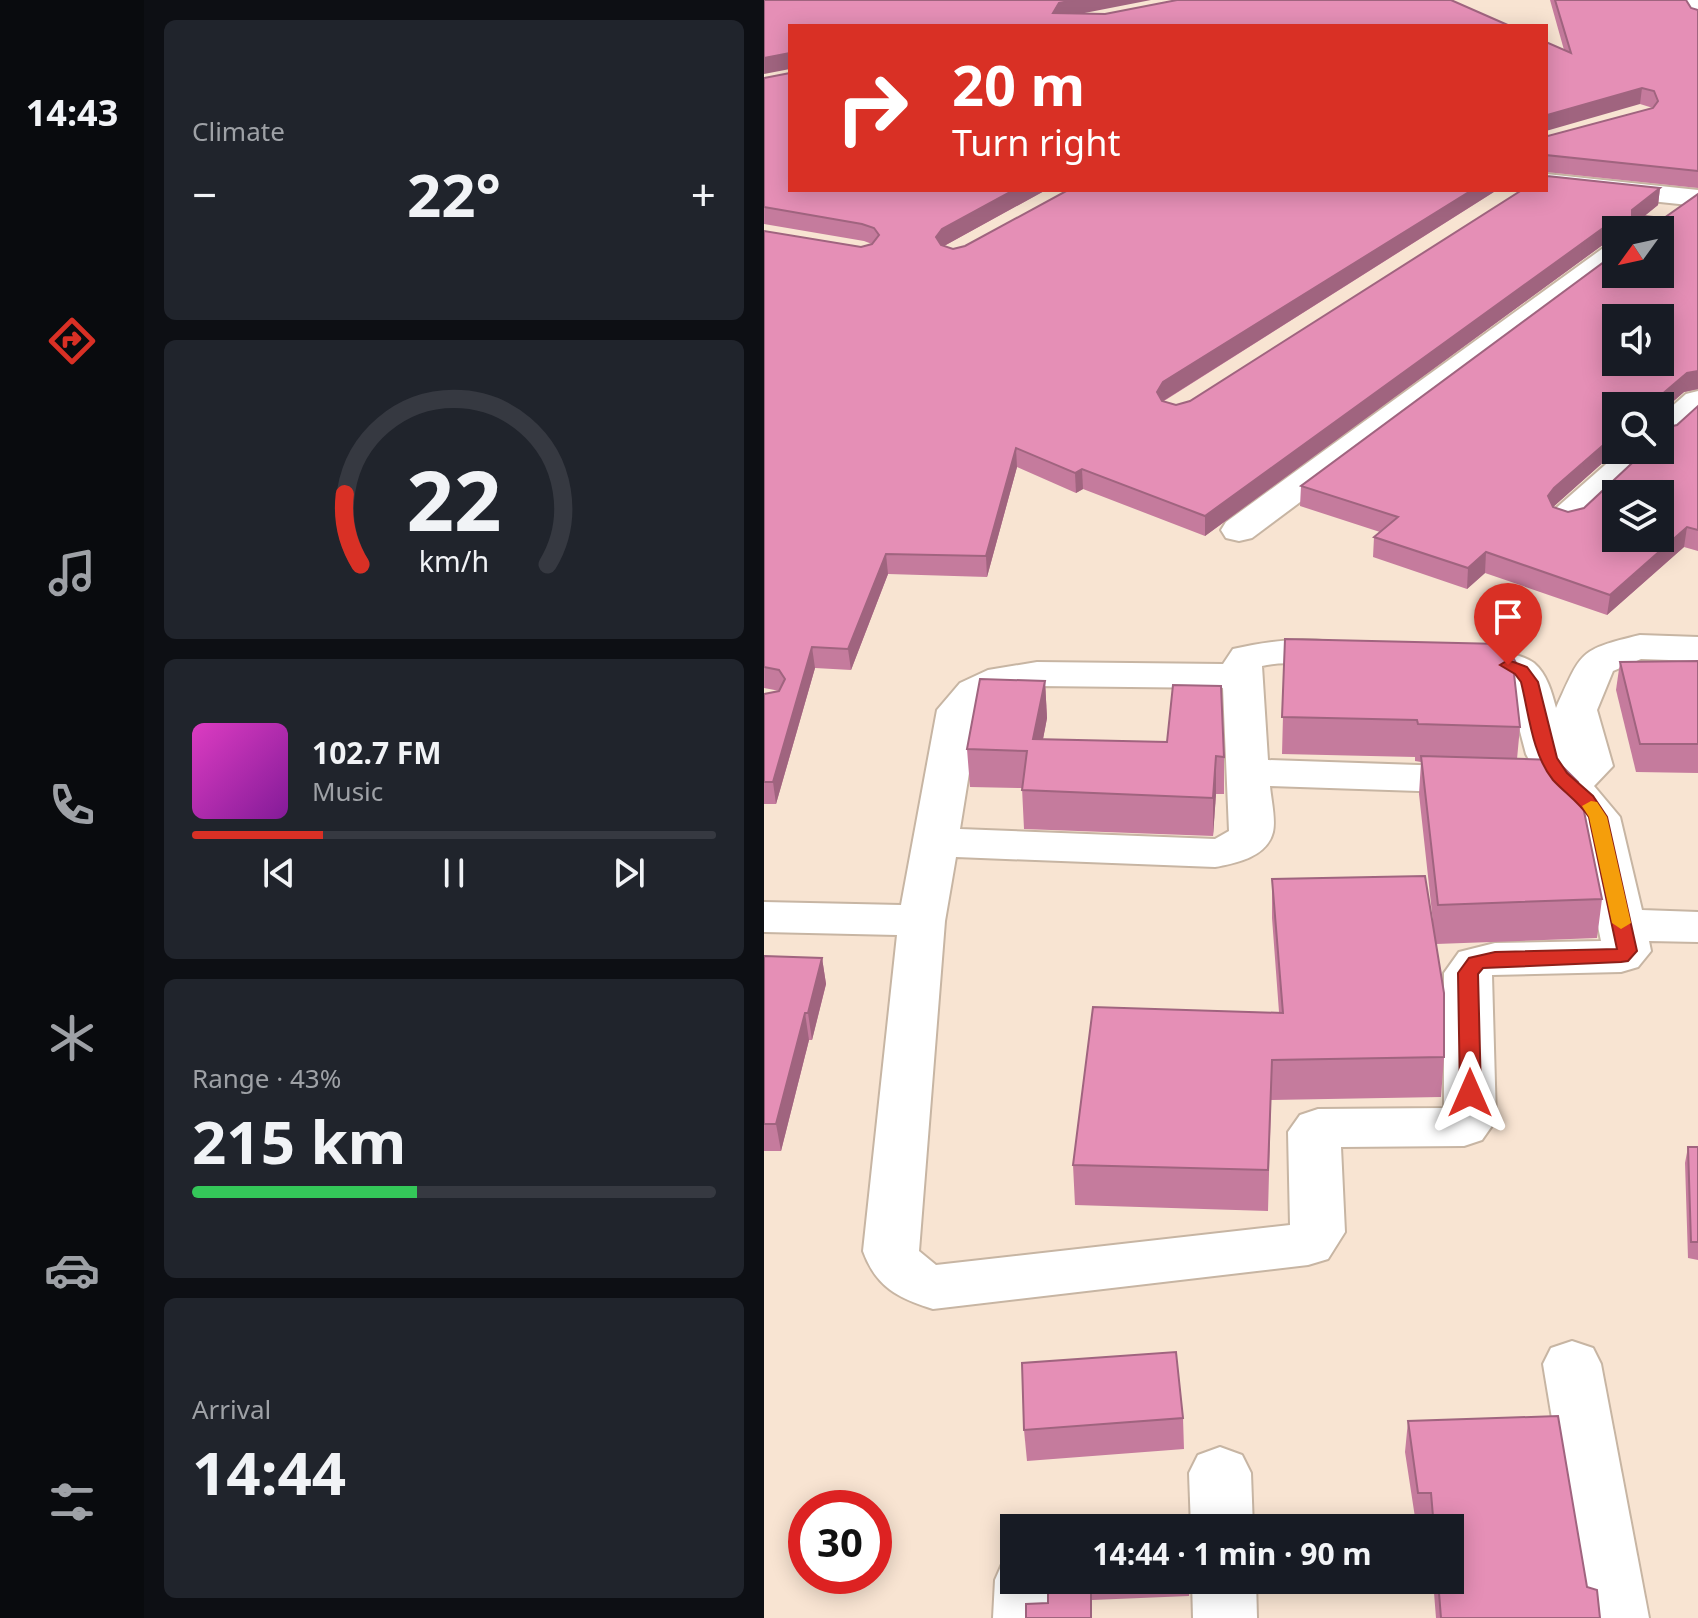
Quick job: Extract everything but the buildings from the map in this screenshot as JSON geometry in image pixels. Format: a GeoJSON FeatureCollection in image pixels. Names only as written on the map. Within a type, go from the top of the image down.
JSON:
{"type":"FeatureCollection","features":[{"type":"Feature","properties":{"kind":"street"},"geometry":{"type":"LineString","coordinates":[[1548,182],[1695,197]]}},
{"type":"Feature","properties":{"kind":"street"},"geometry":{"type":"LineString","coordinates":[[1667,216],[1695,197]]}},
{"type":"Feature","properties":{"kind":"street"},"geometry":{"type":"LineString","coordinates":[[1239,530],[1602,262]]}},
{"type":"Feature","properties":{"kind":"street"},"geometry":{"type":"LineString","coordinates":[[1674,422],[1698,401]]}},
{"type":"Feature","properties":{"kind":"street"},"geometry":{"type":"LineString","coordinates":[[1567,518],[1627,464]]}},
{"type":"Feature","properties":{"kind":"street"},"geometry":{"type":"LineString","coordinates":[[1248,772],[1567,782],[1589,771],[1592,766],[1576,710],[1596,664],[1640,647],[1698,649]]}},
{"type":"Feature","properties":{"kind":"street"},"geometry":{"type":"LineString","coordinates":[[936,842],[1215,853],[1235,849],[1246,841],[1251,832],[1243,676],[1242,666],[1247,658],[1259,653],[1275,651],[1508,665],[1521,671],[1530,682],[1548,758],[1567,782],[1587,800],[1598,817],[1627,951],[1621,956],[1495,959],[1476,963],[1468,973],[1470,1120],[1464,1127],[1318,1128],[1314,1132],[1318,1232],[1308,1244],[933,1287],[912,1279],[896,1267],[891,1251],[922,921],[958,710],[981,685],[1006,677],[1037,674],[1243,676]]}},
{"type":"Feature","properties":{"kind":"street"},"geometry":{"type":"LineString","coordinates":[[764,917],[922,921]]}},
{"type":"Feature","properties":{"kind":"street"},"geometry":{"type":"LineString","coordinates":[[1622,925],[1698,927]]}},
{"type":"Feature","properties":{"kind":"street"},"geometry":{"type":"LineString","coordinates":[[1572,1364],[1617,1618]]}},
{"type":"Feature","properties":{"kind":"street"},"geometry":{"type":"LineString","coordinates":[[1224,1594],[1225,1618]]}},
{"type":"Feature","properties":{"kind":"lane"},"geometry":{"type":"LineString","coordinates":[[1020,1618],[1021,1594]]}},
{"type":"Feature","properties":{"kind":"slow traffic"},"geometry":{"type":"LineString","coordinates":[[1591,806],[1598,817],[1621,923]]}},
{"type":"Feature","properties":{"kind":"route"},"geometry":{"type":"LineString","coordinates":[[1470,1093],[1468,973],[1476,963],[1495,959],[1621,956],[1626,955],[1627,951],[1598,817],[1587,800],[1560,777],[1548,758],[1530,682],[1521,671],[1508,665]]}}]}
